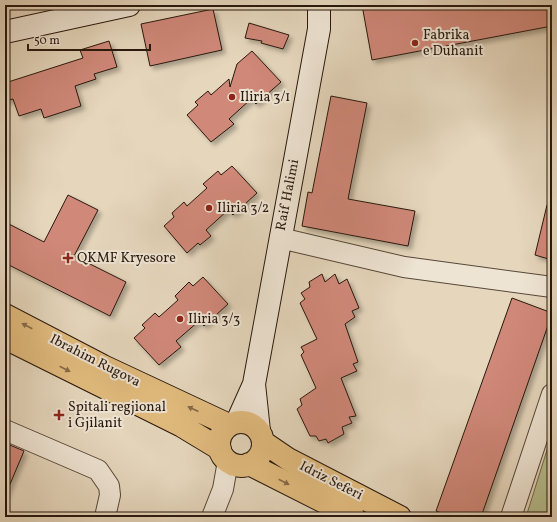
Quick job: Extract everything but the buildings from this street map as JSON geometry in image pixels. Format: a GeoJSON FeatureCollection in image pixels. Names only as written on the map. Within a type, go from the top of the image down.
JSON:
{"type":"FeatureCollection","features":[{"type":"Feature","properties":{"kind":"main road","name":"Ibrahim Rugova"},"geometry":{"type":"LineString","coordinates":[[5,315],[103,366],[233,424],[251,424],[261,436]]}},
{"type":"Feature","properties":{"kind":"main road","name":"Ibrahim Rugova"},"geometry":{"type":"LineString","coordinates":[[5,338],[182,426],[235,460]]}},
{"type":"Feature","properties":{"kind":"main road"},"geometry":{"type":"LineString","coordinates":[[233,424],[220,436],[235,460],[260,454],[261,436]]}},
{"type":"Feature","properties":{"kind":"main road","name":"Idriz Seferi"},"geometry":{"type":"LineString","coordinates":[[261,436],[288,459],[400,517]]}},
{"type":"Feature","properties":{"kind":"main road","name":"Idriz Seferi"},"geometry":{"type":"LineString","coordinates":[[235,460],[354,517]]}},
{"type":"Feature","properties":{"kind":"street"},"geometry":{"type":"LineString","coordinates":[[5,32],[88,10],[130,5]]}},
{"type":"Feature","properties":{"kind":"street","name":"Raif Halimi"},"geometry":{"type":"LineString","coordinates":[[233,424],[254,384],[319,29],[319,5]]}},
{"type":"Feature","properties":{"kind":"street"},"geometry":{"type":"LineString","coordinates":[[280,238],[404,267],[552,287]]}},
{"type":"Feature","properties":{"kind":"street","name":"Raif Halimi"},"geometry":{"type":"LineString","coordinates":[[254,384],[261,436]]}},
{"type":"Feature","properties":{"kind":"street"},"geometry":{"type":"LineString","coordinates":[[511,517],[552,394]]}},
{"type":"Feature","properties":{"kind":"street"},"geometry":{"type":"LineString","coordinates":[[5,430],[98,470],[109,486],[109,500],[105,517]]}},
{"type":"Feature","properties":{"kind":"street"},"geometry":{"type":"LineString","coordinates":[[212,517],[235,460]]}},
{"type":"Feature","properties":{"kind":"green space"},"geometry":{"type":"Polygon","coordinates":[[[552,434],[552,517],[526,517],[552,434]]]}},
{"type":"Feature","properties":{"kind":"place","name":"Fabrika e Duhanit"},"geometry":{"type":"Point","coordinates":[415,43]}},
{"type":"Feature","properties":{"kind":"place","name":"Iliria 3/1"},"geometry":{"type":"Point","coordinates":[232,97]}},
{"type":"Feature","properties":{"kind":"place","name":"Iliria 3/2"},"geometry":{"type":"Point","coordinates":[209,208]}},
{"type":"Feature","properties":{"kind":"place","name":"QKMF Kryesore"},"geometry":{"type":"Point","coordinates":[68,258]}},
{"type":"Feature","properties":{"kind":"place","name":"Iliria 3/3"},"geometry":{"type":"Point","coordinates":[180,319]}},
{"type":"Feature","properties":{"kind":"place","name":"Spitali regjional i Gjilanit"},"geometry":{"type":"Point","coordinates":[59,415]}}]}
